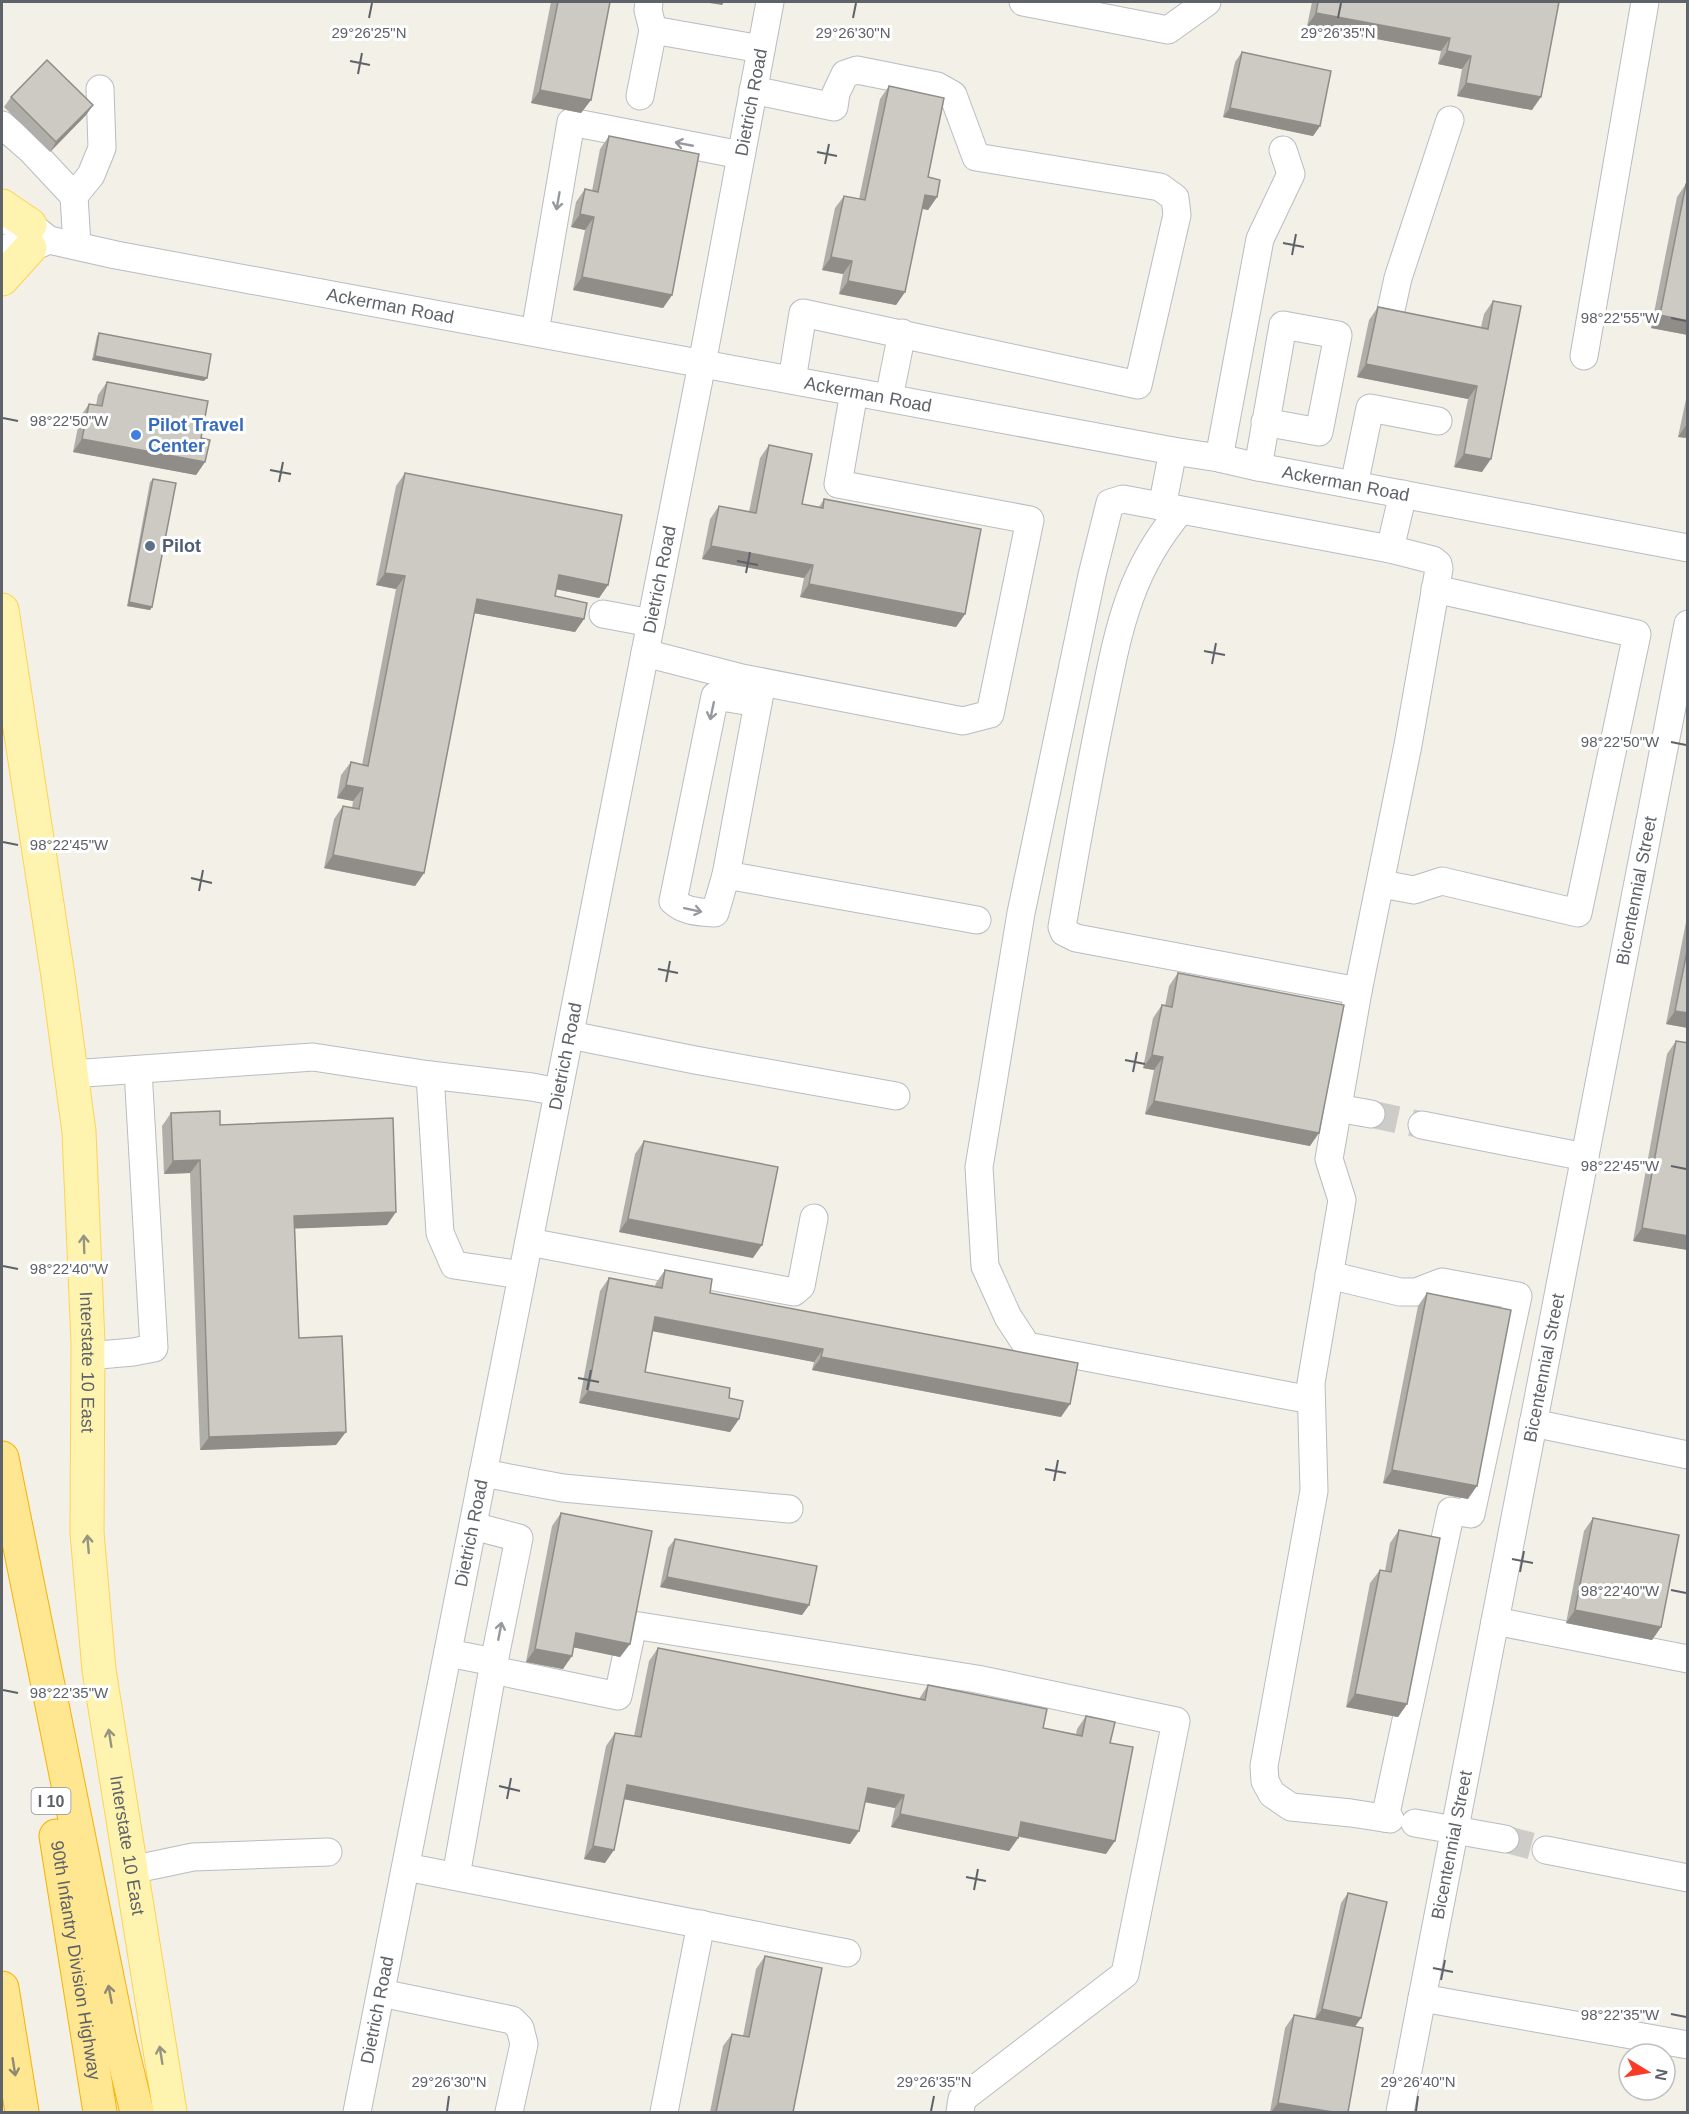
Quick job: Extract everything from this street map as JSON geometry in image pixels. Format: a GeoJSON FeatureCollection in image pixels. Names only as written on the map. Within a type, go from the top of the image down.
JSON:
{"type":"FeatureCollection","features":[{"type":"Feature","properties":{"kind":"highway"},"geometry":{"type":"LineString","coordinates":[[2,1458],[117,2029],[137,2112]]}},
{"type":"Feature","properties":{"kind":"highway","name":"90th Infantry Division Highway"},"geometry":{"type":"LineString","coordinates":[[2,1490],[100,2112]]}},
{"type":"Feature","properties":{"kind":"highway"},"geometry":{"type":"LineString","coordinates":[[2,1988],[22,2112]]}},
{"type":"Feature","properties":{"kind":"main road"},"geometry":{"type":"LineString","coordinates":[[2,206],[22,236],[2,279]]}},
{"type":"Feature","properties":{"kind":"main road","name":"Interstate 10 East"},"geometry":{"type":"LineString","coordinates":[[2,610],[80,1132],[88,1356],[87,1533],[99,1670],[170,2112]]}},
{"type":"Feature","properties":{"kind":"street"},"geometry":{"type":"LineString","coordinates":[[640,96],[653,30],[648,10],[649,2]]}},
{"type":"Feature","properties":{"kind":"street","name":"Dietrich Road"},"geometry":{"type":"LineString","coordinates":[[357,2112],[702,364],[770,2]]}},
{"type":"Feature","properties":{"kind":"street"},"geometry":{"type":"LineString","coordinates":[[1023,2],[1168,30],[1207,2]]}},
{"type":"Feature","properties":{"kind":"street"},"geometry":{"type":"LineString","coordinates":[[1584,356],[1645,2]]}},
{"type":"Feature","properties":{"kind":"street"},"geometry":{"type":"LineString","coordinates":[[653,30],[761,49]]}},
{"type":"Feature","properties":{"kind":"street"},"geometry":{"type":"LineString","coordinates":[[753,90],[834,108],[836,93],[845,74],[857,70],[937,86],[953,95],[976,156],[1160,187],[1175,198],[1177,215],[1138,386],[803,313],[792,380]]}},
{"type":"Feature","properties":{"kind":"street"},"geometry":{"type":"LineString","coordinates":[[74,196],[91,175],[102,148],[100,89]]}},
{"type":"Feature","properties":{"kind":"street"},"geometry":{"type":"LineString","coordinates":[[1388,324],[1398,278],[1450,120]]}},
{"type":"Feature","properties":{"kind":"street"},"geometry":{"type":"LineString","coordinates":[[535,332],[571,122],[741,155]]}},
{"type":"Feature","properties":{"kind":"street"},"geometry":{"type":"LineString","coordinates":[[2,125],[31,150],[74,196],[77,245]]}},
{"type":"Feature","properties":{"kind":"street"},"geometry":{"type":"LineString","coordinates":[[1219,458],[1260,238],[1291,174],[1283,150]]}},
{"type":"Feature","properties":{"kind":"street","name":"Ackerman Road"},"geometry":{"type":"LineString","coordinates":[[22,236],[702,364],[1219,458],[1688,548]]}},
{"type":"Feature","properties":{"kind":"street"},"geometry":{"type":"LineString","coordinates":[[889,398],[902,333]]}},
{"type":"Feature","properties":{"kind":"street"},"geometry":{"type":"LineString","coordinates":[[1354,485],[1376,381]]}},
{"type":"Feature","properties":{"kind":"street"},"geometry":{"type":"LineString","coordinates":[[645,653],[760,692],[963,721],[990,714],[1030,520],[838,484],[854,392]]}},
{"type":"Feature","properties":{"kind":"street"},"geometry":{"type":"LineString","coordinates":[[1370,408],[1438,421]]}},
{"type":"Feature","properties":{"kind":"street"},"geometry":{"type":"LineString","coordinates":[[1258,467],[1265,422]]}},
{"type":"Feature","properties":{"kind":"street"},"geometry":{"type":"LineString","coordinates":[[1173,451],[1172,509],[1164,530],[1143,563],[1129,597],[1115,648],[1089,775],[1062,927],[1064,932],[1076,938],[1358,991]]}},
{"type":"Feature","properties":{"kind":"street"},"geometry":{"type":"LineString","coordinates":[[1390,549],[1403,495]]}},
{"type":"Feature","properties":{"kind":"street"},"geometry":{"type":"LineString","coordinates":[[1311,1400],[1027,1346],[1008,1317],[985,1266],[979,1167],[1021,913],[1103,524],[1110,504],[1123,499],[1390,549],[1433,560],[1438,564],[1439,569],[1408,745],[1358,991],[1329,1159],[1342,1200],[1311,1383],[1314,1491],[1264,1766],[1264,1781],[1272,1794],[1291,1807],[1396,1820],[1504,1839]]}},
{"type":"Feature","properties":{"kind":"street"},"geometry":{"type":"LineString","coordinates":[[1381,884],[1414,891],[1442,881],[1578,913],[1637,634],[1435,589]]}},
{"type":"Feature","properties":{"kind":"street"},"geometry":{"type":"LineString","coordinates":[[603,614],[651,623]]}},
{"type":"Feature","properties":{"kind":"street","name":"Bicentennial Street"},"geometry":{"type":"LineString","coordinates":[[1400,2112],[1688,624]]}},
{"type":"Feature","properties":{"kind":"street"},"geometry":{"type":"LineString","coordinates":[[760,692],[726,875],[715,913],[694,911],[679,906],[673,901],[716,696],[760,692]]}},
{"type":"Feature","properties":{"kind":"street"},"geometry":{"type":"LineString","coordinates":[[726,875],[977,920]]}},
{"type":"Feature","properties":{"kind":"street"},"geometry":{"type":"LineString","coordinates":[[570,1035],[896,1096]]}},
{"type":"Feature","properties":{"kind":"street"},"geometry":{"type":"LineString","coordinates":[[71,1074],[313,1057],[558,1092]]}},
{"type":"Feature","properties":{"kind":"street"},"geometry":{"type":"LineString","coordinates":[[88,1356],[154,1348],[138,1070]]}},
{"type":"Feature","properties":{"kind":"street"},"geometry":{"type":"LineString","coordinates":[[430,1075],[440,1233],[454,1265],[522,1275]]}},
{"type":"Feature","properties":{"kind":"street"},"geometry":{"type":"LineString","coordinates":[[1337,1108],[1371,1114]]}},
{"type":"Feature","properties":{"kind":"street"},"geometry":{"type":"LineString","coordinates":[[1422,1125],[1585,1157]]}},
{"type":"Feature","properties":{"kind":"street"},"geometry":{"type":"LineString","coordinates":[[529,1242],[794,1292],[801,1286],[814,1218]]}},
{"type":"Feature","properties":{"kind":"street"},"geometry":{"type":"LineString","coordinates":[[1329,1275],[1400,1292],[1416,1292],[1442,1282],[1518,1296],[1471,1514],[1451,1511],[1396,1820]]}},
{"type":"Feature","properties":{"kind":"street"},"geometry":{"type":"LineString","coordinates":[[1533,1423],[1688,1455]]}},
{"type":"Feature","properties":{"kind":"street"},"geometry":{"type":"LineString","coordinates":[[483,1473],[563,1488],[789,1509]]}},
{"type":"Feature","properties":{"kind":"street"},"geometry":{"type":"LineString","coordinates":[[456,1876],[493,1666],[519,1538],[473,1526]]}},
{"type":"Feature","properties":{"kind":"street"},"geometry":{"type":"LineString","coordinates":[[1495,1621],[1688,1659]]}},
{"type":"Feature","properties":{"kind":"street"},"geometry":{"type":"LineString","coordinates":[[448,1653],[493,1666],[618,1695],[633,1625],[977,1679],[1176,1721],[1125,1974],[962,2099],[960,2112]]}},
{"type":"Feature","properties":{"kind":"street"},"geometry":{"type":"LineString","coordinates":[[1546,1850],[1688,1878]]}},
{"type":"Feature","properties":{"kind":"street"},"geometry":{"type":"LineString","coordinates":[[131,1870],[193,1857],[328,1852]]}},
{"type":"Feature","properties":{"kind":"street"},"geometry":{"type":"LineString","coordinates":[[406,1867],[848,1953]]}},
{"type":"Feature","properties":{"kind":"street"},"geometry":{"type":"LineString","coordinates":[[664,2112],[701,1924]]}},
{"type":"Feature","properties":{"kind":"street"},"geometry":{"type":"LineString","coordinates":[[381,1993],[512,2020],[520,2028],[524,2044],[509,2112]]}},
{"type":"Feature","properties":{"kind":"street"},"geometry":{"type":"LineString","coordinates":[[1422,1998],[1688,2045]]}},
{"type":"Feature","properties":{"kind":"building"},"geometry":{"type":"Polygon","coordinates":[[[558,2],[610,2],[591,100],[540,90],[558,2]]]}},
{"type":"Feature","properties":{"kind":"building"},"geometry":{"type":"Polygon","coordinates":[[[1318,2],[1559,2],[1541,97],[1466,83],[1471,56],[1447,51],[1450,38],[1316,13],[1318,2]]]}},
{"type":"Feature","properties":{"kind":"building"},"geometry":{"type":"Polygon","coordinates":[[[1242,52],[1331,71],[1320,126],[1230,108],[1242,52]]]}},
{"type":"Feature","properties":{"kind":"building"},"geometry":{"type":"Polygon","coordinates":[[[47,60],[93,105],[56,142],[11,97],[47,60]]]}},
{"type":"Feature","properties":{"kind":"building"},"geometry":{"type":"Polygon","coordinates":[[[889,86],[944,98],[928,177],[940,180],[937,197],[925,195],[905,292],[848,281],[852,261],[831,257],[844,196],[865,200],[889,86]]]}},
{"type":"Feature","properties":{"kind":"building"},"geometry":{"type":"Polygon","coordinates":[[[609,136],[699,154],[672,295],[582,277],[594,217],[580,214],[585,189],[598,192],[609,136]]]}},
{"type":"Feature","properties":{"kind":"building"},"geometry":{"type":"Polygon","coordinates":[[[1686,184],[1688,184],[1688,321],[1660,315],[1686,184]]]}},
{"type":"Feature","properties":{"kind":"building"},"geometry":{"type":"Polygon","coordinates":[[[1493,301],[1521,306],[1491,459],[1464,454],[1477,386],[1366,364],[1378,307],[1488,329],[1493,301]]]}},
{"type":"Feature","properties":{"kind":"building"},"geometry":{"type":"Polygon","coordinates":[[[99,333],[211,354],[207,378],[95,356],[99,333]]]}},
{"type":"Feature","properties":{"kind":"building","name":"Pilot Travel Center"},"geometry":{"type":"Polygon","coordinates":[[[107,382],[208,401],[201,438],[210,440],[205,462],[82,439],[89,404],[102,406],[107,382]]]}},
{"type":"Feature","properties":{"kind":"building"},"geometry":{"type":"Polygon","coordinates":[[[769,445],[812,454],[802,504],[823,508],[824,499],[981,529],[965,614],[809,584],[813,565],[711,546],[719,506],[756,513],[769,445]]]}},
{"type":"Feature","properties":{"kind":"building"},"geometry":{"type":"Polygon","coordinates":[[[405,473],[622,515],[608,585],[559,575],[555,596],[587,603],[584,619],[477,599],[424,873],[333,855],[343,806],[359,809],[363,788],[346,785],[351,762],[368,766],[405,576],[385,573],[405,473]]]}},
{"type":"Feature","properties":{"kind":"building","name":"Pilot"},"geometry":{"type":"Polygon","coordinates":[[[153,479],[176,483],[152,607],[129,602],[153,479]]]}},
{"type":"Feature","properties":{"kind":"building"},"geometry":{"type":"Polygon","coordinates":[[[1688,946],[1688,1013],[1675,1011],[1688,946]]]}},
{"type":"Feature","properties":{"kind":"building"},"geometry":{"type":"Polygon","coordinates":[[[1178,973],[1344,1005],[1319,1133],[1154,1101],[1163,1057],[1152,1055],[1162,1005],[1172,1007],[1178,973]]]}},
{"type":"Feature","properties":{"kind":"building"},"geometry":{"type":"Polygon","coordinates":[[[1676,1041],[1688,1043],[1688,1236],[1642,1228],[1676,1041]]]}},
{"type":"Feature","properties":{"kind":"building"},"geometry":{"type":"Polygon","coordinates":[[[220,1111],[220,1125],[393,1118],[396,1212],[294,1216],[299,1338],[342,1336],[346,1432],[209,1437],[200,1160],[173,1161],[171,1113],[220,1111]]]}},
{"type":"Feature","properties":{"kind":"building"},"geometry":{"type":"Polygon","coordinates":[[[644,1141],[778,1167],[762,1245],[628,1219],[644,1141]]]}},
{"type":"Feature","properties":{"kind":"building"},"geometry":{"type":"Polygon","coordinates":[[[665,1270],[712,1279],[710,1293],[1078,1363],[1070,1404],[821,1357],[823,1349],[655,1317],[645,1372],[730,1388],[729,1398],[743,1401],[739,1419],[588,1391],[609,1278],[662,1288],[665,1270]]]}},
{"type":"Feature","properties":{"kind":"building"},"geometry":{"type":"Polygon","coordinates":[[[1427,1293],[1511,1310],[1477,1486],[1392,1470],[1427,1293]]]}},
{"type":"Feature","properties":{"kind":"building"},"geometry":{"type":"Polygon","coordinates":[[[561,1513],[652,1531],[630,1644],[576,1633],[572,1656],[535,1649],[561,1513]]]}},
{"type":"Feature","properties":{"kind":"building"},"geometry":{"type":"Polygon","coordinates":[[[1593,1518],[1679,1535],[1661,1627],[1575,1610],[1593,1518]]]}},
{"type":"Feature","properties":{"kind":"building"},"geometry":{"type":"Polygon","coordinates":[[[1399,1530],[1440,1538],[1407,1704],[1355,1694],[1380,1570],[1391,1572],[1399,1530]]]}},
{"type":"Feature","properties":{"kind":"building"},"geometry":{"type":"Polygon","coordinates":[[[675,1539],[817,1566],[809,1605],[667,1577],[675,1539]]]}},
{"type":"Feature","properties":{"kind":"building"},"geometry":{"type":"Polygon","coordinates":[[[658,1648],[925,1700],[928,1685],[1047,1709],[1043,1728],[1082,1736],[1086,1716],[1115,1722],[1110,1743],[1133,1747],[1115,1841],[1021,1822],[1018,1838],[900,1814],[904,1795],[868,1788],[859,1831],[627,1785],[614,1850],[593,1846],[615,1733],[641,1737],[658,1648]]]}},
{"type":"Feature","properties":{"kind":"building"},"geometry":{"type":"Polygon","coordinates":[[[1348,1893],[1387,1902],[1361,2018],[1322,2009],[1348,1893]]]}},
{"type":"Feature","properties":{"kind":"building"},"geometry":{"type":"Polygon","coordinates":[[[765,1956],[822,1968],[793,2112],[716,2112],[732,2034],[749,2037],[765,1956]]]}},
{"type":"Feature","properties":{"kind":"building"},"geometry":{"type":"Polygon","coordinates":[[[1294,2015],[1363,2028],[1348,2112],[1333,2112],[1278,2103],[1294,2015]]]}},
{"type":"Feature","properties":{"kind":"tunnel"},"geometry":{"type":"LineString","coordinates":[[1371,1114],[1422,1125]]}},
{"type":"Feature","properties":{"kind":"tunnel"},"geometry":{"type":"LineString","coordinates":[[1505,1839],[1546,1850]]}},
{"type":"Feature","properties":{"kind":"place","name":"Pilot Travel Center"},"geometry":{"type":"Point","coordinates":[136,435]}},
{"type":"Feature","properties":{"kind":"place","name":"Pilot"},"geometry":{"type":"Point","coordinates":[150,546]}}]}
